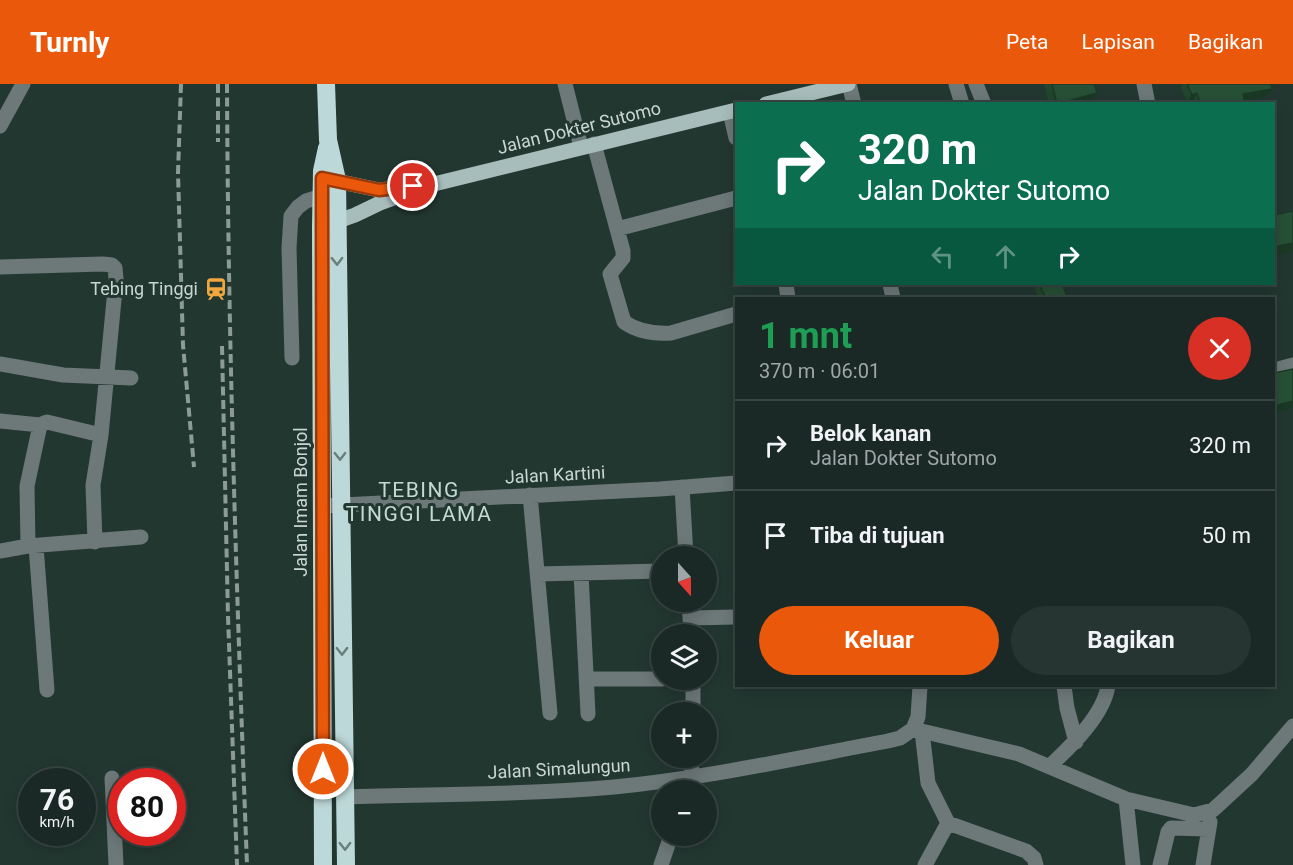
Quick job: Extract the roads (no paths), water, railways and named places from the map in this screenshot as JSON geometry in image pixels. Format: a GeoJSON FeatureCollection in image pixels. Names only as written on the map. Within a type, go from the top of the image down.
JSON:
{"type":"FeatureCollection","features":[{"type":"Feature","properties":{"kind":"highway","name":"Jalan Imam Bonjol"},"geometry":{"type":"LineString","coordinates":[[323,865],[331,505],[327,84]]}},
{"type":"Feature","properties":{"kind":"highway","name":"Jalan Imam Bonjol"},"geometry":{"type":"LineString","coordinates":[[331,505],[345,797],[346,865]]}},
{"type":"Feature","properties":{"kind":"main road"},"geometry":{"type":"LineString","coordinates":[[773,102],[829,86],[848,84]]}},
{"type":"Feature","properties":{"kind":"main road","name":"Jalan Dokter Sutomo"},"geometry":{"type":"LineString","coordinates":[[329,225],[430,185],[733,111]]}},
{"type":"Feature","properties":{"kind":"main road","name":"Jalan Dokter Sutomo"},"geometry":{"type":"LineString","coordinates":[[327,185],[379,190],[430,185]]}},
{"type":"Feature","properties":{"kind":"street"},"geometry":{"type":"LineString","coordinates":[[0,126],[23,84]]}},
{"type":"Feature","properties":{"kind":"street"},"geometry":{"type":"LineString","coordinates":[[565,84],[617,229],[623,258],[610,274],[624,322],[660,334],[671,333],[735,314]]}},
{"type":"Feature","properties":{"kind":"street"},"geometry":{"type":"LineString","coordinates":[[848,84],[853,102]]}},
{"type":"Feature","properties":{"kind":"street"},"geometry":{"type":"LineString","coordinates":[[957,84],[962,102]]}},
{"type":"Feature","properties":{"kind":"street"},"geometry":{"type":"LineString","coordinates":[[976,84],[983,102]]}},
{"type":"Feature","properties":{"kind":"street"},"geometry":{"type":"LineString","coordinates":[[1144,84],[1148,102]]}},
{"type":"Feature","properties":{"kind":"street"},"geometry":{"type":"LineString","coordinates":[[733,111],[735,129]]}},
{"type":"Feature","properties":{"kind":"street"},"geometry":{"type":"LineString","coordinates":[[292,358],[289,248],[291,216],[298,207],[327,185]]}},
{"type":"Feature","properties":{"kind":"street"},"geometry":{"type":"LineString","coordinates":[[617,229],[735,198]]}},
{"type":"Feature","properties":{"kind":"street"},"geometry":{"type":"LineString","coordinates":[[0,267],[103,264],[112,265],[115,268],[116,279],[101,435],[93,485],[95,542]]}},
{"type":"Feature","properties":{"kind":"street"},"geometry":{"type":"LineString","coordinates":[[0,364],[63,375],[131,378]]}},
{"type":"Feature","properties":{"kind":"street"},"geometry":{"type":"LineString","coordinates":[[1275,369],[1293,365]]}},
{"type":"Feature","properties":{"kind":"street"},"geometry":{"type":"LineString","coordinates":[[0,420],[40,425],[47,422],[101,435]]}},
{"type":"Feature","properties":{"kind":"street"},"geometry":{"type":"LineString","coordinates":[[40,425],[27,486],[46,690]]}},
{"type":"Feature","properties":{"kind":"street","name":"Jalan Kartini"},"geometry":{"type":"LineString","coordinates":[[331,505],[735,483]]}},
{"type":"Feature","properties":{"kind":"street"},"geometry":{"type":"LineString","coordinates":[[682,487],[686,546]]}},
{"type":"Feature","properties":{"kind":"street"},"geometry":{"type":"LineString","coordinates":[[530,495],[550,713]]}},
{"type":"Feature","properties":{"kind":"street"},"geometry":{"type":"LineString","coordinates":[[0,551],[32,546],[141,537]]}},
{"type":"Feature","properties":{"kind":"street"},"geometry":{"type":"LineString","coordinates":[[538,574],[651,571]]}},
{"type":"Feature","properties":{"kind":"street"},"geometry":{"type":"LineString","coordinates":[[581,573],[588,714]]}},
{"type":"Feature","properties":{"kind":"street"},"geometry":{"type":"LineString","coordinates":[[690,612],[690,624]]}},
{"type":"Feature","properties":{"kind":"street"},"geometry":{"type":"LineString","coordinates":[[690,618],[735,617]]}},
{"type":"Feature","properties":{"kind":"street"},"geometry":{"type":"LineString","coordinates":[[586,679],[651,679]]}},
{"type":"Feature","properties":{"kind":"street"},"geometry":{"type":"LineString","coordinates":[[920,687],[918,730],[928,783],[948,823],[1026,851],[1034,858],[1036,865]]}},
{"type":"Feature","properties":{"kind":"street"},"geometry":{"type":"LineString","coordinates":[[1064,687],[1076,742]]}},
{"type":"Feature","properties":{"kind":"street"},"geometry":{"type":"LineString","coordinates":[[1050,766],[1088,728],[1106,697],[1108,687]]}},
{"type":"Feature","properties":{"kind":"street"},"geometry":{"type":"LineString","coordinates":[[918,730],[1019,754],[1126,799],[1194,815],[1213,810],[1252,774],[1293,726]]}},
{"type":"Feature","properties":{"kind":"street","name":"Jalan Simalungun"},"geometry":{"type":"LineString","coordinates":[[708,780],[888,741],[918,730]]}},
{"type":"Feature","properties":{"kind":"street","name":"Jalan Simalungun"},"geometry":{"type":"LineString","coordinates":[[345,797],[651,786]]}},
{"type":"Feature","properties":{"kind":"street"},"geometry":{"type":"LineString","coordinates":[[1126,799],[1133,865]]}},
{"type":"Feature","properties":{"kind":"street"},"geometry":{"type":"LineString","coordinates":[[1203,865],[1213,810]]}},
{"type":"Feature","properties":{"kind":"street"},"geometry":{"type":"LineString","coordinates":[[925,865],[948,823]]}},
{"type":"Feature","properties":{"kind":"street"},"geometry":{"type":"LineString","coordinates":[[1161,865],[1168,832],[1171,828],[1208,829]]}},
{"type":"Feature","properties":{"kind":"street"},"geometry":{"type":"LineString","coordinates":[[115,846],[116,865]]}},
{"type":"Feature","properties":{"kind":"street"},"geometry":{"type":"LineString","coordinates":[[661,865],[668,846]]}},
{"type":"Feature","properties":{"kind":"railway"},"geometry":{"type":"LineString","coordinates":[[181,84],[178,173],[183,345],[194,467]]}},
{"type":"Feature","properties":{"kind":"railway"},"geometry":{"type":"LineString","coordinates":[[218,84],[218,142]]}},
{"type":"Feature","properties":{"kind":"railway"},"geometry":{"type":"LineString","coordinates":[[227,84],[229,279],[247,865]]}},
{"type":"Feature","properties":{"kind":"railway"},"geometry":{"type":"LineString","coordinates":[[222,346],[228,616],[237,865]]}},
{"type":"Feature","properties":{"kind":"place","name":"Tebing Tinggi"},"geometry":{"type":"Point","coordinates":[216,289]}},
{"type":"Feature","properties":{"kind":"district","name":"TEBING TINGGI LAMA"},"geometry":{"type":"Point","coordinates":[419,502]}}]}
